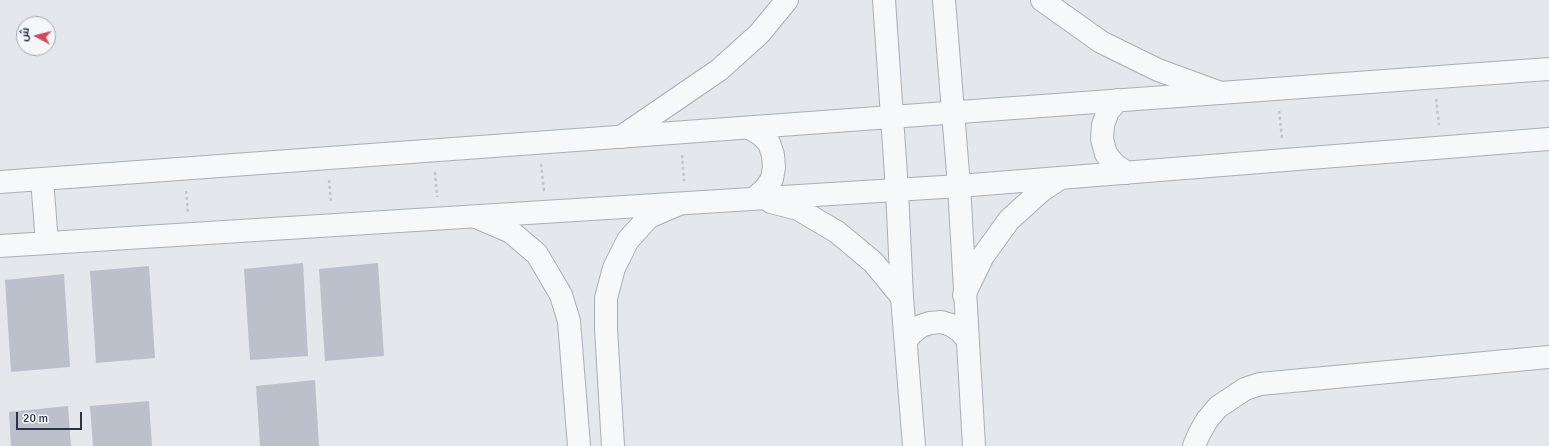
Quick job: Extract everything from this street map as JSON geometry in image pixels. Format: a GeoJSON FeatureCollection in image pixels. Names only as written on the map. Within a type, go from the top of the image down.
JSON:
{"type":"FeatureCollection","features":[{"type":"Feature","properties":{"kind":"street"},"geometry":{"type":"LineString","coordinates":[[621,137],[720,70],[759,34],[788,0]]}},
{"type":"Feature","properties":{"kind":"street"},"geometry":{"type":"LineString","coordinates":[[884,0],[897,190],[902,298],[914,446]]}},
{"type":"Feature","properties":{"kind":"street"},"geometry":{"type":"LineString","coordinates":[[944,0],[959,186],[964,295],[974,446]]}},
{"type":"Feature","properties":{"kind":"street"},"geometry":{"type":"LineString","coordinates":[[1042,0],[1101,42],[1158,70],[1221,93]]}},
{"type":"Feature","properties":{"kind":"street"},"geometry":{"type":"LineString","coordinates":[[0,182],[1549,69]]}},
{"type":"Feature","properties":{"kind":"street"},"geometry":{"type":"LineString","coordinates":[[1118,100],[1108,111],[1103,125],[1102,139],[1106,154],[1115,165],[1127,173]]}},
{"type":"Feature","properties":{"kind":"street"},"geometry":{"type":"LineString","coordinates":[[750,128],[760,134],[768,143],[773,154],[774,167],[772,179],[765,189],[756,197]]}},
{"type":"Feature","properties":{"kind":"street"},"geometry":{"type":"LineString","coordinates":[[0,246],[439,220],[681,204],[756,197],[959,186],[1549,139]]}},
{"type":"Feature","properties":{"kind":"street"},"geometry":{"type":"LineString","coordinates":[[964,295],[983,256],[1009,220],[1036,195],[1060,178]]}},
{"type":"Feature","properties":{"kind":"street"},"geometry":{"type":"LineString","coordinates":[[42,179],[47,243]]}},
{"type":"Feature","properties":{"kind":"street"},"geometry":{"type":"LineString","coordinates":[[756,197],[798,209],[837,232],[873,262],[902,298]]}},
{"type":"Feature","properties":{"kind":"street"},"geometry":{"type":"LineString","coordinates":[[613,446],[607,367],[606,298],[614,268],[628,240],[648,217],[681,204]]}},
{"type":"Feature","properties":{"kind":"street"},"geometry":{"type":"LineString","coordinates":[[476,217],[512,232],[537,254],[561,295],[569,321],[574,371],[576,443]]}},
{"type":"Feature","properties":{"kind":"street"},"geometry":{"type":"LineString","coordinates":[[906,341],[912,332],[921,326],[941,322],[951,325],[960,331],[967,339]]}},
{"type":"Feature","properties":{"kind":"street"},"geometry":{"type":"LineString","coordinates":[[1194,446],[1204,424],[1218,408],[1240,392],[1260,384],[1549,357]]}},
{"type":"Feature","properties":{"kind":"street"},"geometry":{"type":"LineString","coordinates":[[574,371],[578,365],[590,359],[596,360],[607,367]]}},
{"type":"Feature","properties":{"kind":"path"},"geometry":{"type":"LineString","coordinates":[[1434,77],[1441,148]]}},
{"type":"Feature","properties":{"kind":"path"},"geometry":{"type":"LineString","coordinates":[[1276,89],[1284,160]]}},
{"type":"Feature","properties":{"kind":"path"},"geometry":{"type":"LineString","coordinates":[[680,132],[681,204]]}},
{"type":"Feature","properties":{"kind":"path"},"geometry":{"type":"LineString","coordinates":[[539,143],[546,213]]}},
{"type":"Feature","properties":{"kind":"path"},"geometry":{"type":"LineString","coordinates":[[433,150],[439,220]]}},
{"type":"Feature","properties":{"kind":"path"},"geometry":{"type":"LineString","coordinates":[[327,158],[334,226]]}},
{"type":"Feature","properties":{"kind":"path"},"geometry":{"type":"LineString","coordinates":[[183,169],[191,234]]}},
{"type":"Feature","properties":{"kind":"building"},"geometry":{"type":"Polygon","coordinates":[[[303,263],[308,356],[250,360],[244,269],[303,263]]]}},
{"type":"Feature","properties":{"kind":"building"},"geometry":{"type":"Polygon","coordinates":[[[378,263],[384,356],[325,361],[319,269],[378,263]]]}},
{"type":"Feature","properties":{"kind":"building"},"geometry":{"type":"Polygon","coordinates":[[[149,266],[155,358],[96,363],[90,271],[149,266]]]}},
{"type":"Feature","properties":{"kind":"building"},"geometry":{"type":"Polygon","coordinates":[[[64,274],[70,367],[11,372],[5,280],[64,274]]]}},
{"type":"Feature","properties":{"kind":"building"},"geometry":{"type":"Polygon","coordinates":[[[315,380],[319,446],[260,446],[256,386],[315,380]]]}},
{"type":"Feature","properties":{"kind":"building"},"geometry":{"type":"Polygon","coordinates":[[[149,401],[152,446],[93,446],[90,406],[149,401]]]}},
{"type":"Feature","properties":{"kind":"building"},"geometry":{"type":"Polygon","coordinates":[[[68,406],[71,446],[11,446],[9,412],[68,406]]]}}]}
